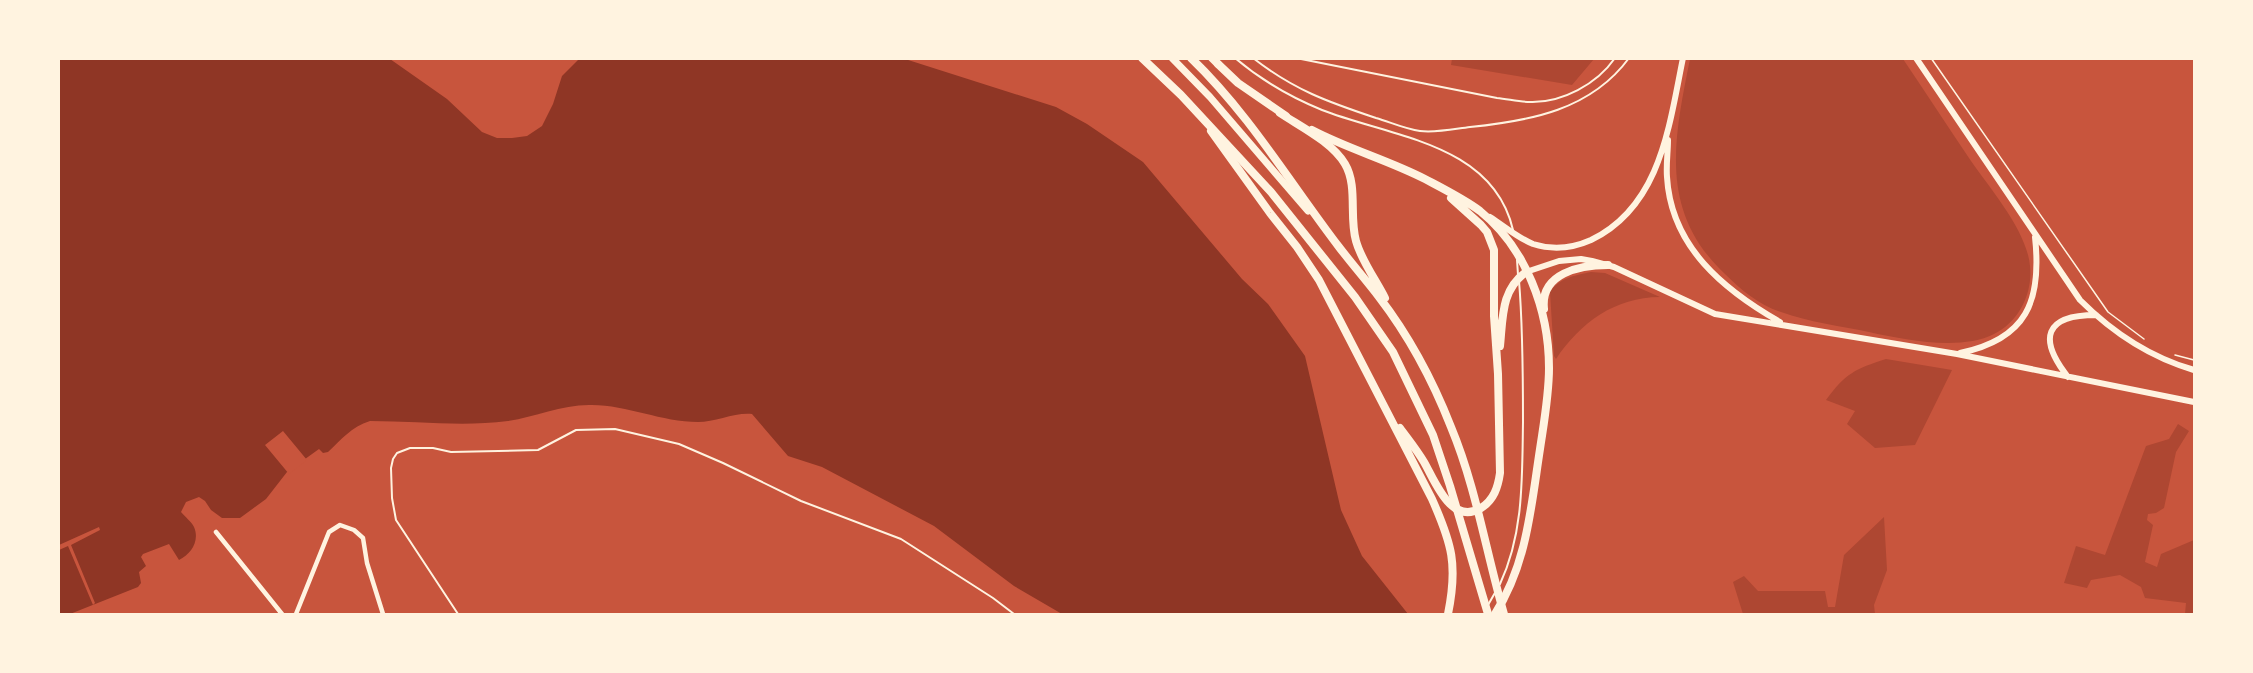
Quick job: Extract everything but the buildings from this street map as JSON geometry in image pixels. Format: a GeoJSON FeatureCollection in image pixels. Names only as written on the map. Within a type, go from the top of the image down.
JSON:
{"type":"FeatureCollection","features":[{"type":"Feature","properties":{"kind":"highway"},"geometry":{"type":"LineString","coordinates":[[1142,58],[1181,95],[1270,192],[1355,297],[1400,363],[1440,454],[1488,615]]}},
{"type":"Feature","properties":{"kind":"highway"},"geometry":{"type":"LineString","coordinates":[[1191,58],[1246,119],[1282,165],[1339,247],[1397,323]]}},
{"type":"Feature","properties":{"kind":"highway"},"geometry":{"type":"LineString","coordinates":[[1214,60],[1238,83],[1333,151],[1346,166],[1351,188],[1356,240],[1397,323],[1433,384],[1461,453],[1504,615]]}},
{"type":"Feature","properties":{"kind":"highway"},"geometry":{"type":"LineString","coordinates":[[1280,113],[1323,135],[1387,162],[1478,209],[1501,230],[1516,252],[1545,320]]}},
{"type":"Feature","properties":{"kind":"highway"},"geometry":{"type":"LineString","coordinates":[[1203,120],[1308,263],[1386,410],[1444,527],[1452,553],[1454,576],[1448,615]]}},
{"type":"Feature","properties":{"kind":"highway"},"geometry":{"type":"LineString","coordinates":[[1386,410],[1423,459],[1447,502],[1461,511],[1474,510],[1487,502],[1498,486],[1500,473],[1494,250],[1487,232],[1481,225],[1439,188]]}},
{"type":"Feature","properties":{"kind":"highway"},"geometry":{"type":"LineString","coordinates":[[1495,615],[1510,588],[1525,544],[1549,384],[1545,296],[1554,280],[1561,274],[1576,268],[1608,265]]}},
{"type":"Feature","properties":{"kind":"highway"},"geometry":{"type":"LineString","coordinates":[[1498,374],[1504,303],[1508,291],[1526,272]]}},
{"type":"Feature","properties":{"kind":"main road"},"geometry":{"type":"LineString","coordinates":[[1172,58],[1223,112],[1339,247]]}},
{"type":"Feature","properties":{"kind":"street"},"geometry":{"type":"LineString","coordinates":[[1478,209],[1530,243],[1560,248],[1584,243],[1611,228],[1644,194],[1651,182],[1668,134],[1683,58]]}},
{"type":"Feature","properties":{"kind":"street"},"geometry":{"type":"LineString","coordinates":[[1916,58],[2073,290],[2096,315],[2145,351],[2194,370]]}},
{"type":"Feature","properties":{"kind":"street"},"geometry":{"type":"LineString","coordinates":[[1668,134],[1667,177],[1674,213],[1693,250],[1707,268],[1736,295],[1783,324]]}},
{"type":"Feature","properties":{"kind":"street"},"geometry":{"type":"LineString","coordinates":[[1957,354],[1982,349],[1994,343],[2010,333],[2022,319],[2037,287],[2035,235]]}},
{"type":"Feature","properties":{"kind":"street"},"geometry":{"type":"LineString","coordinates":[[1526,272],[1545,264],[1581,259],[1608,265],[1716,314],[1957,354],[2194,402]]}},
{"type":"Feature","properties":{"kind":"street"},"geometry":{"type":"LineString","coordinates":[[2068,378],[2052,356],[2049,342],[2051,333],[2054,327],[2065,319],[2077,315],[2096,315]]}},
{"type":"Feature","properties":{"kind":"street"},"geometry":{"type":"LineString","coordinates":[[296,615],[328,532],[340,525],[354,530],[363,538],[367,563],[383,615]]}},
{"type":"Feature","properties":{"kind":"street"},"geometry":{"type":"LineString","coordinates":[[216,532],[282,615]]}},
{"type":"Feature","properties":{"kind":"lane"},"geometry":{"type":"LineString","coordinates":[[1235,58],[1279,90],[1303,102],[1435,147],[1463,160],[1481,173],[1497,192],[1508,213],[1513,231],[1519,277],[1523,397],[1522,482],[1514,549],[1508,566],[1482,615]]}},
{"type":"Feature","properties":{"kind":"lane"},"geometry":{"type":"LineString","coordinates":[[1253,58],[1291,86],[1316,98],[1424,131],[1495,124],[1536,116],[1568,106],[1586,98],[1603,86],[1629,58]]}},
{"type":"Feature","properties":{"kind":"lane"},"geometry":{"type":"LineString","coordinates":[[1296,58],[1497,98],[1530,102],[1553,100],[1574,92],[1593,80],[1615,58]]}},
{"type":"Feature","properties":{"kind":"lane"},"geometry":{"type":"LineString","coordinates":[[458,615],[396,520],[392,498],[391,468],[393,459],[398,453],[410,448],[433,448],[451,452],[538,450],[576,430],[615,429],[679,444],[801,501],[901,539],[993,598],[1014,615]]}},
{"type":"Feature","properties":{"kind":"path"},"geometry":{"type":"LineString","coordinates":[[1931,58],[2108,312],[2145,340]]}},
{"type":"Feature","properties":{"kind":"path"},"geometry":{"type":"LineString","coordinates":[[2170,353],[2194,360]]}},
{"type":"Feature","properties":{"kind":"shaded area"},"geometry":{"type":"Polygon","coordinates":[[[1452,58],[1594,59],[1572,85],[1451,65],[1452,58]]]}},
{"type":"Feature","properties":{"kind":"shaded area"},"geometry":{"type":"Polygon","coordinates":[[[58,59],[390,59],[447,99],[482,132],[497,138],[527,136],[542,126],[553,104],[562,76],[579,59],[905,59],[1056,107],[1087,124],[1143,162],[1242,279],[1268,304],[1305,356],[1341,510],[1362,556],[1408,614],[1062,614],[1014,586],[934,526],[822,467],[788,456],[752,414],[739,414],[698,422],[670,419],[616,407],[589,405],[568,407],[491,423],[370,421],[347,434],[328,452],[323,453],[319,449],[287,472],[266,499],[240,518],[222,518],[199,497],[186,502],[181,512],[196,532],[195,542],[187,554],[179,560],[169,544],[143,554],[141,557],[146,566],[139,572],[141,583],[138,587],[70,614],[59,614],[58,59]]]}},
{"type":"Feature","properties":{"kind":"shaded area"},"geometry":{"type":"Polygon","coordinates":[[[1690,59],[1903,59],[2007,211],[2022,239],[2030,266],[2029,286],[2022,306],[2011,322],[2003,329],[1981,339],[1966,342],[1933,342],[1899,338],[1802,318],[1773,309],[1744,291],[1704,250],[1689,225],[1680,199],[1676,173],[1676,146],[1690,59]]]}},
{"type":"Feature","properties":{"kind":"shaded area"},"geometry":{"type":"Polygon","coordinates":[[[1591,272],[1605,273],[1660,297],[1628,302],[1600,314],[1576,334],[1556,359],[1550,292],[1563,280],[1591,272]]]}},
{"type":"Feature","properties":{"kind":"shaded area"},"geometry":{"type":"Polygon","coordinates":[[[1886,359],[1952,370],[1915,445],[1875,448],[1847,424],[1855,411],[1826,400],[1852,373],[1886,359]]]}},
{"type":"Feature","properties":{"kind":"shaded area"},"geometry":{"type":"Polygon","coordinates":[[[2178,424],[2189,431],[2176,452],[2164,508],[2156,513],[2148,514],[2147,520],[2153,525],[2145,562],[2157,567],[2161,554],[2194,540],[2194,614],[2185,614],[2186,603],[2145,598],[2141,587],[2120,575],[2091,580],[2087,588],[2064,583],[2076,546],[2105,555],[2146,446],[2169,439],[2178,424]]]}},
{"type":"Feature","properties":{"kind":"shaded area"},"geometry":{"type":"Polygon","coordinates":[[[1884,517],[1887,570],[1874,605],[1875,614],[1743,614],[1733,582],[1744,576],[1758,591],[1825,591],[1828,607],[1835,607],[1844,555],[1884,517]]]}},
{"type":"Feature","properties":{"kind":"pier"},"geometry":{"type":"Polygon","coordinates":[[[283,431],[307,460],[289,474],[265,445],[283,431]]]}},
{"type":"Feature","properties":{"kind":"pier"},"geometry":{"type":"Polygon","coordinates":[[[99,527],[100,530],[71,545],[95,603],[93,605],[68,546],[59,550],[59,545],[99,527]]]}}]}
